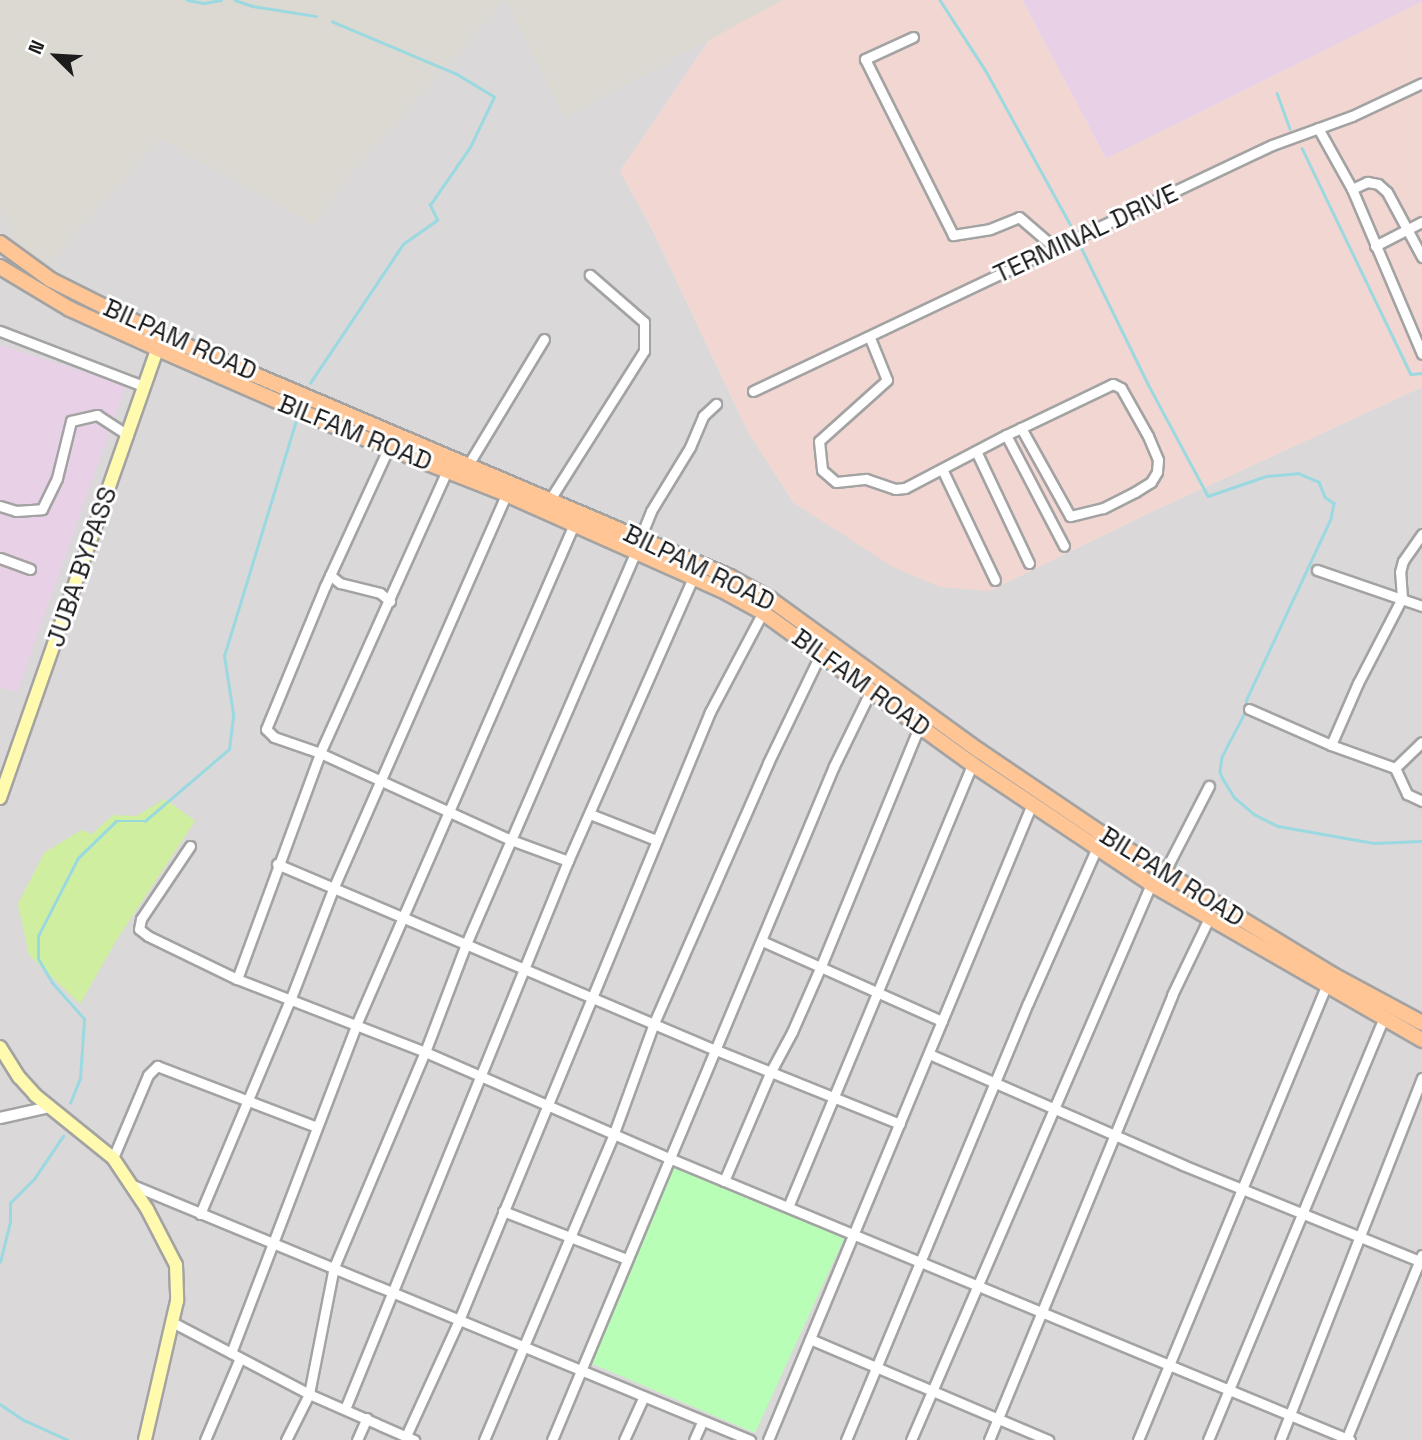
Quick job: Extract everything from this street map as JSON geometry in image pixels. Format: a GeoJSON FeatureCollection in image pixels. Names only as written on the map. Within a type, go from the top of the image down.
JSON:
{"type":"FeatureCollection","features":[{"type":"Feature","properties":{"kind":"main road","name":"BILPAM ROAD"},"geometry":{"type":"LineString","coordinates":[[0,243],[51,280],[161,335],[549,501],[641,536],[730,577],[766,606],[1164,873],[1213,912],[1422,1023]]}},
{"type":"Feature","properties":{"kind":"main road","name":"BILFAM ROAD"},"geometry":{"type":"LineString","coordinates":[[0,267],[69,309],[389,447],[506,494],[635,553],[766,606],[821,653],[972,764],[1151,884],[1213,912],[1326,986],[1422,1040]]}},
{"type":"Feature","properties":{"kind":"main road","name":"JUBA BYPASS"},"geometry":{"type":"LineString","coordinates":[[0,798],[161,335]]}},
{"type":"Feature","properties":{"kind":"main road"},"geometry":{"type":"LineString","coordinates":[[0,1047],[19,1077],[49,1107],[113,1158],[147,1209],[176,1265],[177,1301],[145,1440]]}},
{"type":"Feature","properties":{"kind":"street"},"geometry":{"type":"LineString","coordinates":[[913,37],[865,59],[953,235],[990,229],[1019,217],[1055,248]]}},
{"type":"Feature","properties":{"kind":"street","name":"TERMINAL DRIVE"},"geometry":{"type":"LineString","coordinates":[[753,391],[870,338],[1272,145],[1422,83]]}},
{"type":"Feature","properties":{"kind":"street"},"geometry":{"type":"LineString","coordinates":[[1318,128],[1352,189],[1422,354]]}},
{"type":"Feature","properties":{"kind":"street"},"geometry":{"type":"LineString","coordinates":[[1352,189],[1367,182],[1378,184],[1387,192],[1422,257]]}},
{"type":"Feature","properties":{"kind":"street"},"geometry":{"type":"LineString","coordinates":[[1376,246],[1422,222]]}},
{"type":"Feature","properties":{"kind":"street"},"geometry":{"type":"LineString","coordinates":[[549,501],[644,351],[644,322],[590,275]]}},
{"type":"Feature","properties":{"kind":"street"},"geometry":{"type":"LineString","coordinates":[[0,331],[143,386]]}},
{"type":"Feature","properties":{"kind":"street"},"geometry":{"type":"LineString","coordinates":[[870,338],[887,380],[823,435],[817,447],[822,470],[836,482],[866,479],[895,489],[942,469],[1006,435],[1113,384],[1118,385],[1148,436],[1158,460],[1157,472],[1151,482],[1135,492],[1103,508],[1070,516],[1021,428]]}},
{"type":"Feature","properties":{"kind":"street"},"geometry":{"type":"LineString","coordinates":[[468,465],[544,339]]}},
{"type":"Feature","properties":{"kind":"street"},"geometry":{"type":"LineString","coordinates":[[641,536],[651,510],[690,447],[703,416],[716,404]]}},
{"type":"Feature","properties":{"kind":"street"},"geometry":{"type":"LineString","coordinates":[[0,506],[16,511],[42,509],[57,478],[71,421],[97,415],[128,435]]}},
{"type":"Feature","properties":{"kind":"street"},"geometry":{"type":"LineString","coordinates":[[1006,435],[1064,547]]}},
{"type":"Feature","properties":{"kind":"street"},"geometry":{"type":"LineString","coordinates":[[389,447],[330,575],[266,729],[274,737],[320,753],[511,839],[568,860]]}},
{"type":"Feature","properties":{"kind":"street"},"geometry":{"type":"LineString","coordinates":[[976,451],[1029,563]]}},
{"type":"Feature","properties":{"kind":"street"},"geometry":{"type":"LineString","coordinates":[[942,469],[995,580]]}},
{"type":"Feature","properties":{"kind":"street"},"geometry":{"type":"LineString","coordinates":[[237,979],[320,753],[447,471]]}},
{"type":"Feature","properties":{"kind":"street"},"geometry":{"type":"LineString","coordinates":[[200,1214],[291,998],[333,889],[506,494]]}},
{"type":"Feature","properties":{"kind":"street"},"geometry":{"type":"LineString","coordinates":[[205,1440],[274,1242],[356,1026],[574,524]]}},
{"type":"Feature","properties":{"kind":"street"},"geometry":{"type":"LineString","coordinates":[[1331,745],[1357,683],[1402,598],[1400,572],[1403,561],[1422,534]]}},
{"type":"Feature","properties":{"kind":"street"},"geometry":{"type":"LineString","coordinates":[[286,1440],[309,1394],[334,1267],[425,1052],[466,944],[635,553]]}},
{"type":"Feature","properties":{"kind":"street"},"geometry":{"type":"LineString","coordinates":[[0,558],[30,569]]}},
{"type":"Feature","properties":{"kind":"street"},"geometry":{"type":"LineString","coordinates":[[1317,570],[1422,606]]}},
{"type":"Feature","properties":{"kind":"street"},"geometry":{"type":"LineString","coordinates":[[330,575],[340,583],[380,593],[390,601]]}},
{"type":"Feature","properties":{"kind":"street"},"geometry":{"type":"LineString","coordinates":[[345,1409],[568,860],[693,577]]}},
{"type":"Feature","properties":{"kind":"street"},"geometry":{"type":"LineString","coordinates":[[172,1322],[309,1394],[410,1438],[710,712],[766,606]]}},
{"type":"Feature","properties":{"kind":"street"},"geometry":{"type":"LineString","coordinates":[[484,1440],[614,1133],[654,1023],[768,763],[821,653]]}},
{"type":"Feature","properties":{"kind":"street"},"geometry":{"type":"LineString","coordinates":[[552,1440],[834,766],[871,690]]}},
{"type":"Feature","properties":{"kind":"street"},"geometry":{"type":"LineString","coordinates":[[1249,709],[1331,745],[1395,768],[1407,794],[1422,801]]}},
{"type":"Feature","properties":{"kind":"street"},"geometry":{"type":"LineString","coordinates":[[724,1181],[770,1073],[792,1032],[821,966],[920,725]]}},
{"type":"Feature","properties":{"kind":"street"},"geometry":{"type":"LineString","coordinates":[[1395,768],[1422,742]]}},
{"type":"Feature","properties":{"kind":"street"},"geometry":{"type":"LineString","coordinates":[[788,1207],[972,764]]}},
{"type":"Feature","properties":{"kind":"street"},"geometry":{"type":"LineString","coordinates":[[1164,873],[1209,786]]}},
{"type":"Feature","properties":{"kind":"street"},"geometry":{"type":"LineString","coordinates":[[768,1440],[1032,804]]}},
{"type":"Feature","properties":{"kind":"street"},"geometry":{"type":"LineString","coordinates":[[590,814],[656,841]]}},
{"type":"Feature","properties":{"kind":"street"},"geometry":{"type":"LineString","coordinates":[[190,846],[141,919],[139,929],[237,979],[425,1052],[669,1158],[1348,1440],[1421,1259],[1302,1213],[929,1054]]}},
{"type":"Feature","properties":{"kind":"street"},"geometry":{"type":"LineString","coordinates":[[846,1440],[995,1081],[1097,847]]}},
{"type":"Feature","properties":{"kind":"street"},"geometry":{"type":"LineString","coordinates":[[277,864],[770,1073],[900,1124]]}},
{"type":"Feature","properties":{"kind":"street"},"geometry":{"type":"LineString","coordinates":[[911,1440],[1151,884]]}},
{"type":"Feature","properties":{"kind":"street"},"geometry":{"type":"LineString","coordinates":[[989,1440],[1172,995],[1213,912]]}},
{"type":"Feature","properties":{"kind":"street"},"geometry":{"type":"LineString","coordinates":[[762,941],[942,1021]]}},
{"type":"Feature","properties":{"kind":"street"},"geometry":{"type":"LineString","coordinates":[[1138,1440],[1326,986]]}},
{"type":"Feature","properties":{"kind":"street"},"geometry":{"type":"LineString","coordinates":[[1208,1440],[1383,1020]]}},
{"type":"Feature","properties":{"kind":"street"},"geometry":{"type":"LineString","coordinates":[[113,1158],[148,1075],[155,1067],[165,1066],[317,1127]]}},
{"type":"Feature","properties":{"kind":"street"},"geometry":{"type":"LineString","coordinates":[[1280,1440],[1422,1078]]}},
{"type":"Feature","properties":{"kind":"street"},"geometry":{"type":"LineString","coordinates":[[0,1118],[49,1107]]}},
{"type":"Feature","properties":{"kind":"street"},"geometry":{"type":"LineString","coordinates":[[129,1184],[750,1440]]}},
{"type":"Feature","properties":{"kind":"street"},"geometry":{"type":"LineString","coordinates":[[503,1211],[627,1259]]}},
{"type":"Feature","properties":{"kind":"street"},"geometry":{"type":"LineString","coordinates":[[810,1339],[1048,1440]]}},
{"type":"Feature","properties":{"kind":"street"},"geometry":{"type":"LineString","coordinates":[[624,1440],[644,1396]]}},
{"type":"Feature","properties":{"kind":"street"},"geometry":{"type":"LineString","coordinates":[[357,1440],[367,1418]]}},
{"type":"Feature","properties":{"kind":"street"},"geometry":{"type":"LineString","coordinates":[[694,1440],[702,1422]]}},
{"type":"Feature","properties":{"kind":"shaded area"},"geometry":{"type":"Polygon","coordinates":[[[0,0],[506,0],[564,118],[712,36],[620,171],[653,231],[748,432],[794,503],[989,591],[1149,513],[1422,387],[1422,1440],[0,1440],[0,0]]]}},
{"type":"Feature","properties":{"kind":"shaded area"},"geometry":{"type":"Polygon","coordinates":[[[0,0],[505,0],[350,175],[314,225],[160,139],[47,266],[17,243],[0,208],[0,0]]]}},
{"type":"Feature","properties":{"kind":"shaded area"},"geometry":{"type":"Polygon","coordinates":[[[506,0],[783,0],[564,118],[506,0]]]}},
{"type":"Feature","properties":{"kind":"shaded area"},"geometry":{"type":"Polygon","coordinates":[[[783,0],[1022,0],[1106,159],[1422,2],[1422,387],[1149,513],[989,591],[940,587],[893,567],[794,503],[748,432],[653,231],[620,171],[712,36],[783,0]]]}},
{"type":"Feature","properties":{"kind":"shaded area"},"geometry":{"type":"Polygon","coordinates":[[[1022,0],[1422,0],[1422,2],[1106,159],[1022,0]]]}},
{"type":"Feature","properties":{"kind":"shaded area"},"geometry":{"type":"Polygon","coordinates":[[[0,345],[126,385],[17,692],[0,687],[0,345]]]}},
{"type":"Feature","properties":{"kind":"green space"},"geometry":{"type":"Polygon","coordinates":[[[165,799],[195,821],[116,941],[80,1004],[29,955],[18,904],[44,853],[81,830],[92,834],[113,815],[136,816],[165,799]]]}},
{"type":"Feature","properties":{"kind":"green space"},"geometry":{"type":"Polygon","coordinates":[[[675,1160],[847,1232],[755,1433],[588,1362],[675,1160]]]}},
{"type":"Feature","properties":{"kind":"waterway"},"geometry":{"type":"LineString","coordinates":[[187,0],[204,3],[221,0]]}},
{"type":"Feature","properties":{"kind":"waterway"},"geometry":{"type":"LineString","coordinates":[[235,0],[252,6],[316,16]]}},
{"type":"Feature","properties":{"kind":"waterway"},"geometry":{"type":"LineString","coordinates":[[940,0],[986,71],[1070,224]]}},
{"type":"Feature","properties":{"kind":"waterway"},"geometry":{"type":"LineString","coordinates":[[310,383],[403,244],[437,220],[430,205],[470,147],[494,97],[456,74],[332,22]]}},
{"type":"Feature","properties":{"kind":"waterway"},"geometry":{"type":"LineString","coordinates":[[1277,93],[1290,129]]}},
{"type":"Feature","properties":{"kind":"waterway"},"geometry":{"type":"LineString","coordinates":[[1302,148],[1411,374],[1422,373]]}},
{"type":"Feature","properties":{"kind":"waterway"},"geometry":{"type":"LineString","coordinates":[[1080,245],[1148,384],[1208,496],[1266,476],[1298,473],[1319,482],[1325,497],[1334,503],[1331,519],[1247,699],[1245,713],[1222,757],[1220,772],[1223,779],[1235,798],[1254,814],[1278,826],[1373,843],[1422,841]]}},
{"type":"Feature","properties":{"kind":"waterway"},"geometry":{"type":"LineString","coordinates":[[70,1103],[80,1078],[84,1019],[52,983],[38,959],[38,936],[78,858],[116,821],[145,821],[229,749],[233,714],[224,656],[297,417]]}},
{"type":"Feature","properties":{"kind":"waterway"},"geometry":{"type":"LineString","coordinates":[[0,1262],[10,1222],[10,1203],[34,1179],[63,1136]]}},
{"type":"Feature","properties":{"kind":"waterway"},"geometry":{"type":"LineString","coordinates":[[0,1404],[24,1420],[68,1440]]}}]}
